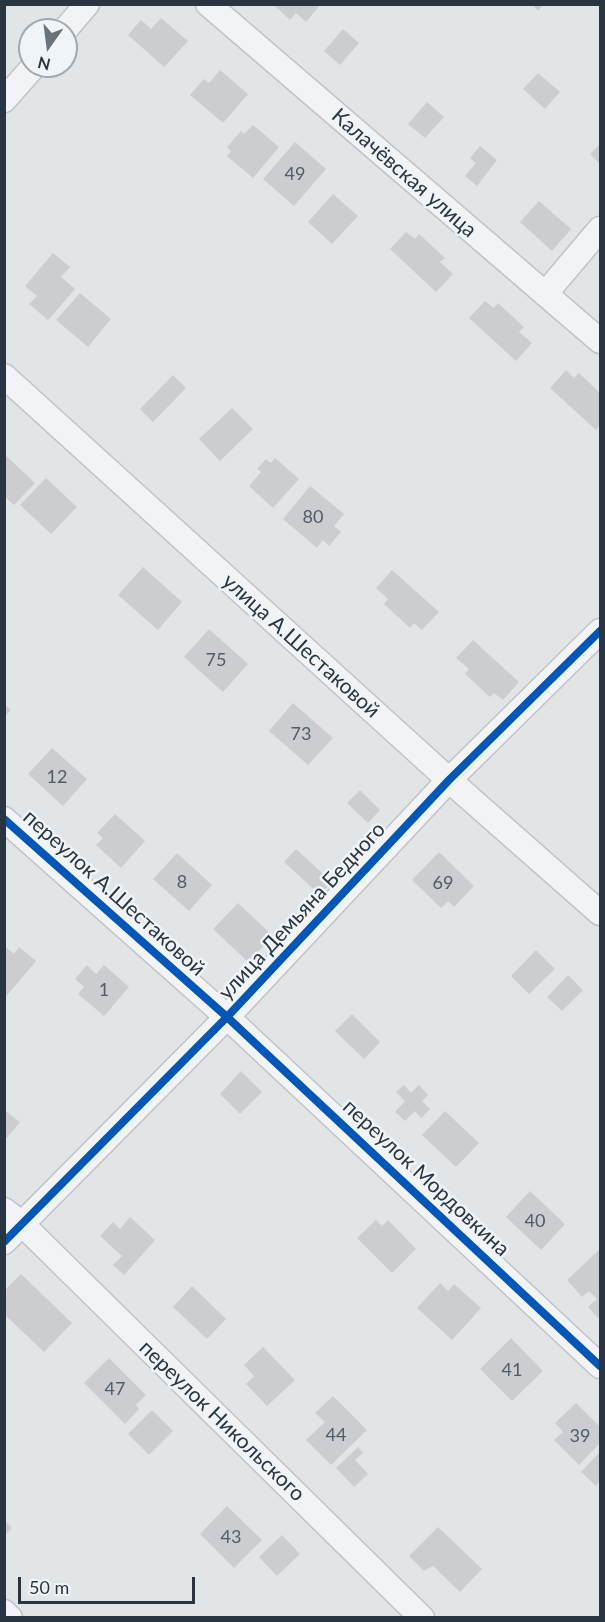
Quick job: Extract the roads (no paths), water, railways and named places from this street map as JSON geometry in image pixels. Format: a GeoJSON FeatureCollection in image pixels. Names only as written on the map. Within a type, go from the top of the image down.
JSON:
{"type":"FeatureCollection","features":[{"type":"Feature","properties":{"kind":"street"},"geometry":{"type":"LineString","coordinates":[[75,18],[87,4]]}},
{"type":"Feature","properties":{"kind":"street","name":"Калачёвская улица"},"geometry":{"type":"LineString","coordinates":[[208,4],[600,341]]}},
{"type":"Feature","properties":{"kind":"street"},"geometry":{"type":"LineString","coordinates":[[4,100],[23,78]]}},
{"type":"Feature","properties":{"kind":"street"},"geometry":{"type":"LineString","coordinates":[[545,294],[600,229]]}},
{"type":"Feature","properties":{"kind":"street","name":"улица А.Шестаковой"},"geometry":{"type":"LineString","coordinates":[[4,376],[448,780],[600,913]]}},
{"type":"Feature","properties":{"kind":"street","name":"улица Демьяна Бедного"},"geometry":{"type":"LineString","coordinates":[[4,1242],[13,1217],[227,1017],[448,780],[600,631]]}},
{"type":"Feature","properties":{"kind":"street","name":"переулок А.Шестаковой"},"geometry":{"type":"LineString","coordinates":[[4,819],[227,1017]]}},
{"type":"Feature","properties":{"kind":"street","name":"переулок Мордовкина"},"geometry":{"type":"LineString","coordinates":[[227,1017],[600,1366]]}},
{"type":"Feature","properties":{"kind":"street","name":"переулок Никольского"},"geometry":{"type":"LineString","coordinates":[[13,1217],[422,1617]]}},
{"type":"Feature","properties":{"kind":"street"},"geometry":{"type":"LineString","coordinates":[[4,1612],[10,1617]]}}]}
